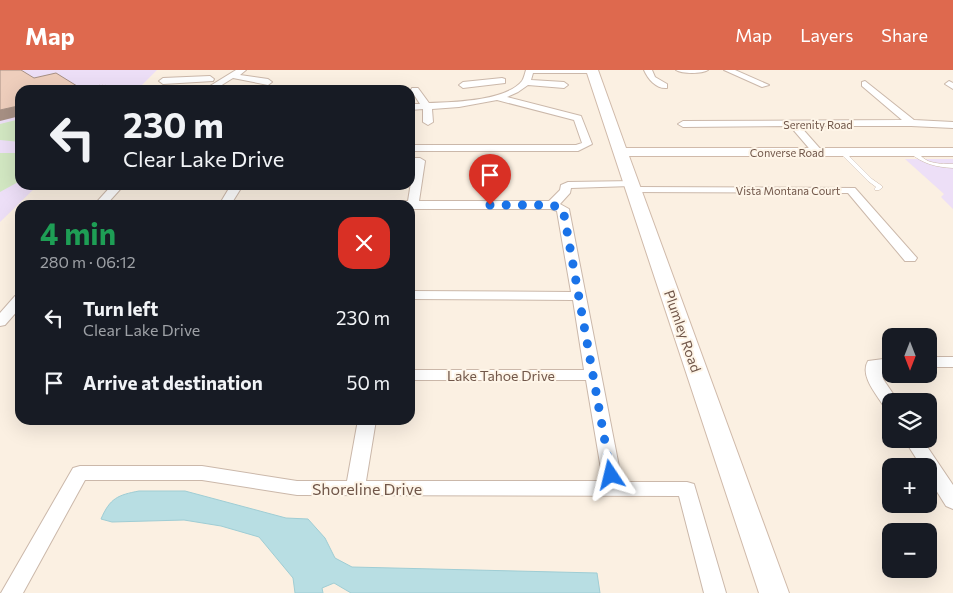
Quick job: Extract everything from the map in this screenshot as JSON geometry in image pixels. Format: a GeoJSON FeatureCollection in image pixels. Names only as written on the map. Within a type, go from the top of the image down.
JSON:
{"type":"FeatureCollection","features":[{"type":"Feature","properties":{"kind":"street"},"geometry":{"type":"LineString","coordinates":[[234,76],[242,70]]}},
{"type":"Feature","properties":{"kind":"street"},"geometry":{"type":"LineString","coordinates":[[648,70],[652,78],[664,86]]}},
{"type":"Feature","properties":{"kind":"street"},"geometry":{"type":"LineString","coordinates":[[680,70],[704,70]]}},
{"type":"Feature","properties":{"kind":"street"},"geometry":{"type":"LineString","coordinates":[[728,70],[765,85]]}},
{"type":"Feature","properties":{"kind":"street"},"geometry":{"type":"LineString","coordinates":[[415,107],[463,104],[497,97],[518,88],[526,82],[530,71],[592,71]]}},
{"type":"Feature","properties":{"kind":"street","name":"Plumley Road"},"geometry":{"type":"LineString","coordinates":[[592,71],[774,593]]}},
{"type":"Feature","properties":{"kind":"street"},"geometry":{"type":"LineString","coordinates":[[498,72],[502,81]]}},
{"type":"Feature","properties":{"kind":"street"},"geometry":{"type":"LineString","coordinates":[[163,81],[213,81],[234,76],[268,82]]}},
{"type":"Feature","properties":{"kind":"street"},"geometry":{"type":"LineString","coordinates":[[463,85],[502,81],[518,88]]}},
{"type":"Feature","properties":{"kind":"street"},"geometry":{"type":"LineString","coordinates":[[526,82],[564,85]]}},
{"type":"Feature","properties":{"kind":"street"},"geometry":{"type":"LineString","coordinates":[[865,84],[912,123]]}},
{"type":"Feature","properties":{"kind":"street"},"geometry":{"type":"LineString","coordinates":[[415,90],[427,107],[428,122]]}},
{"type":"Feature","properties":{"kind":"street"},"geometry":{"type":"LineString","coordinates":[[415,148],[578,148],[587,144],[578,118],[497,97]]}},
{"type":"Feature","properties":{"kind":"street","name":"Serenity Road"},"geometry":{"type":"LineString","coordinates":[[683,124],[912,123],[953,126]]}},
{"type":"Feature","properties":{"kind":"street"},"geometry":{"type":"LineString","coordinates":[[793,124],[818,152]]}},
{"type":"Feature","properties":{"kind":"street","name":"Converse Road"},"geometry":{"type":"LineString","coordinates":[[620,152],[953,152]]}},
{"type":"Feature","properties":{"kind":"street"},"geometry":{"type":"LineString","coordinates":[[414,200],[420,161],[415,161]]}},
{"type":"Feature","properties":{"kind":"street","name":"Vista Montana Court"},"geometry":{"type":"LineString","coordinates":[[552,205],[566,191],[579,190],[580,186],[596,183],[633,187],[851,190],[910,258]]}},
{"type":"Feature","properties":{"kind":"street"},"geometry":{"type":"LineString","coordinates":[[104,200],[114,190]]}},
{"type":"Feature","properties":{"kind":"street"},"geometry":{"type":"LineString","coordinates":[[415,205],[552,205],[563,209],[614,489]]}},
{"type":"Feature","properties":{"kind":"street"},"geometry":{"type":"LineString","coordinates":[[415,296],[579,296]]}},
{"type":"Feature","properties":{"kind":"street"},"geometry":{"type":"LineString","coordinates":[[0,322],[15,305]]}},
{"type":"Feature","properties":{"kind":"street"},"geometry":{"type":"LineString","coordinates":[[938,362],[953,362]]}},
{"type":"Feature","properties":{"kind":"street"},"geometry":{"type":"LineString","coordinates":[[882,364],[874,365],[875,379],[884,393]]}},
{"type":"Feature","properties":{"kind":"street","name":"Lake Tahoe Drive"},"geometry":{"type":"LineString","coordinates":[[415,376],[593,375]]}},
{"type":"Feature","properties":{"kind":"street"},"geometry":{"type":"LineString","coordinates":[[355,488],[366,425]]}},
{"type":"Feature","properties":{"kind":"street"},"geometry":{"type":"LineString","coordinates":[[919,448],[951,494]]}},
{"type":"Feature","properties":{"kind":"street","name":"Shoreline Drive"},"geometry":{"type":"LineString","coordinates":[[12,593],[80,473],[202,473],[297,488],[687,489],[716,593]]}},
{"type":"Feature","properties":{"kind":"lane"},"geometry":{"type":"LineString","coordinates":[[842,152],[870,180],[880,187],[877,189]]}},
{"type":"Feature","properties":{"kind":"lane"},"geometry":{"type":"LineString","coordinates":[[912,152],[927,163],[939,166],[953,166]]}},
{"type":"Feature","properties":{"kind":"path"},"geometry":{"type":"LineString","coordinates":[[99,85],[114,85]]}},
{"type":"Feature","properties":{"kind":"shaded area"},"geometry":{"type":"Polygon","coordinates":[[[0,70],[157,70],[142,85],[15,85],[15,190],[33,190],[23,200],[15,200],[15,207],[0,222],[0,70]]]}},
{"type":"Feature","properties":{"kind":"shaded area"},"geometry":{"type":"Polygon","coordinates":[[[905,159],[953,159],[953,209],[941,197],[944,194],[905,159]]]}},
{"type":"Feature","properties":{"kind":"green space"},"geometry":{"type":"Polygon","coordinates":[[[15,120],[15,142],[0,140],[0,124],[15,120]]]}},
{"type":"Feature","properties":{"kind":"green space"},"geometry":{"type":"Polygon","coordinates":[[[0,153],[15,153],[15,184],[0,192],[0,153]]]}},
{"type":"Feature","properties":{"kind":"water"},"geometry":{"type":"Polygon","coordinates":[[[139,491],[185,491],[286,518],[308,519],[325,538],[335,558],[352,567],[597,573],[600,593],[351,593],[334,583],[322,588],[323,593],[295,593],[293,578],[259,537],[221,526],[184,520],[112,522],[101,519],[111,502],[125,494],[139,491]]]}},
{"type":"Feature","properties":{"kind":"building"},"geometry":{"type":"Polygon","coordinates":[[[0,70],[21,70],[34,78],[56,73],[75,85],[15,85],[15,107],[0,110],[0,70]]]}},
{"type":"Feature","properties":{"kind":"route"},"geometry":{"type":"LineString","coordinates":[[490,205],[552,205],[563,209],[611,475]]}}]}
